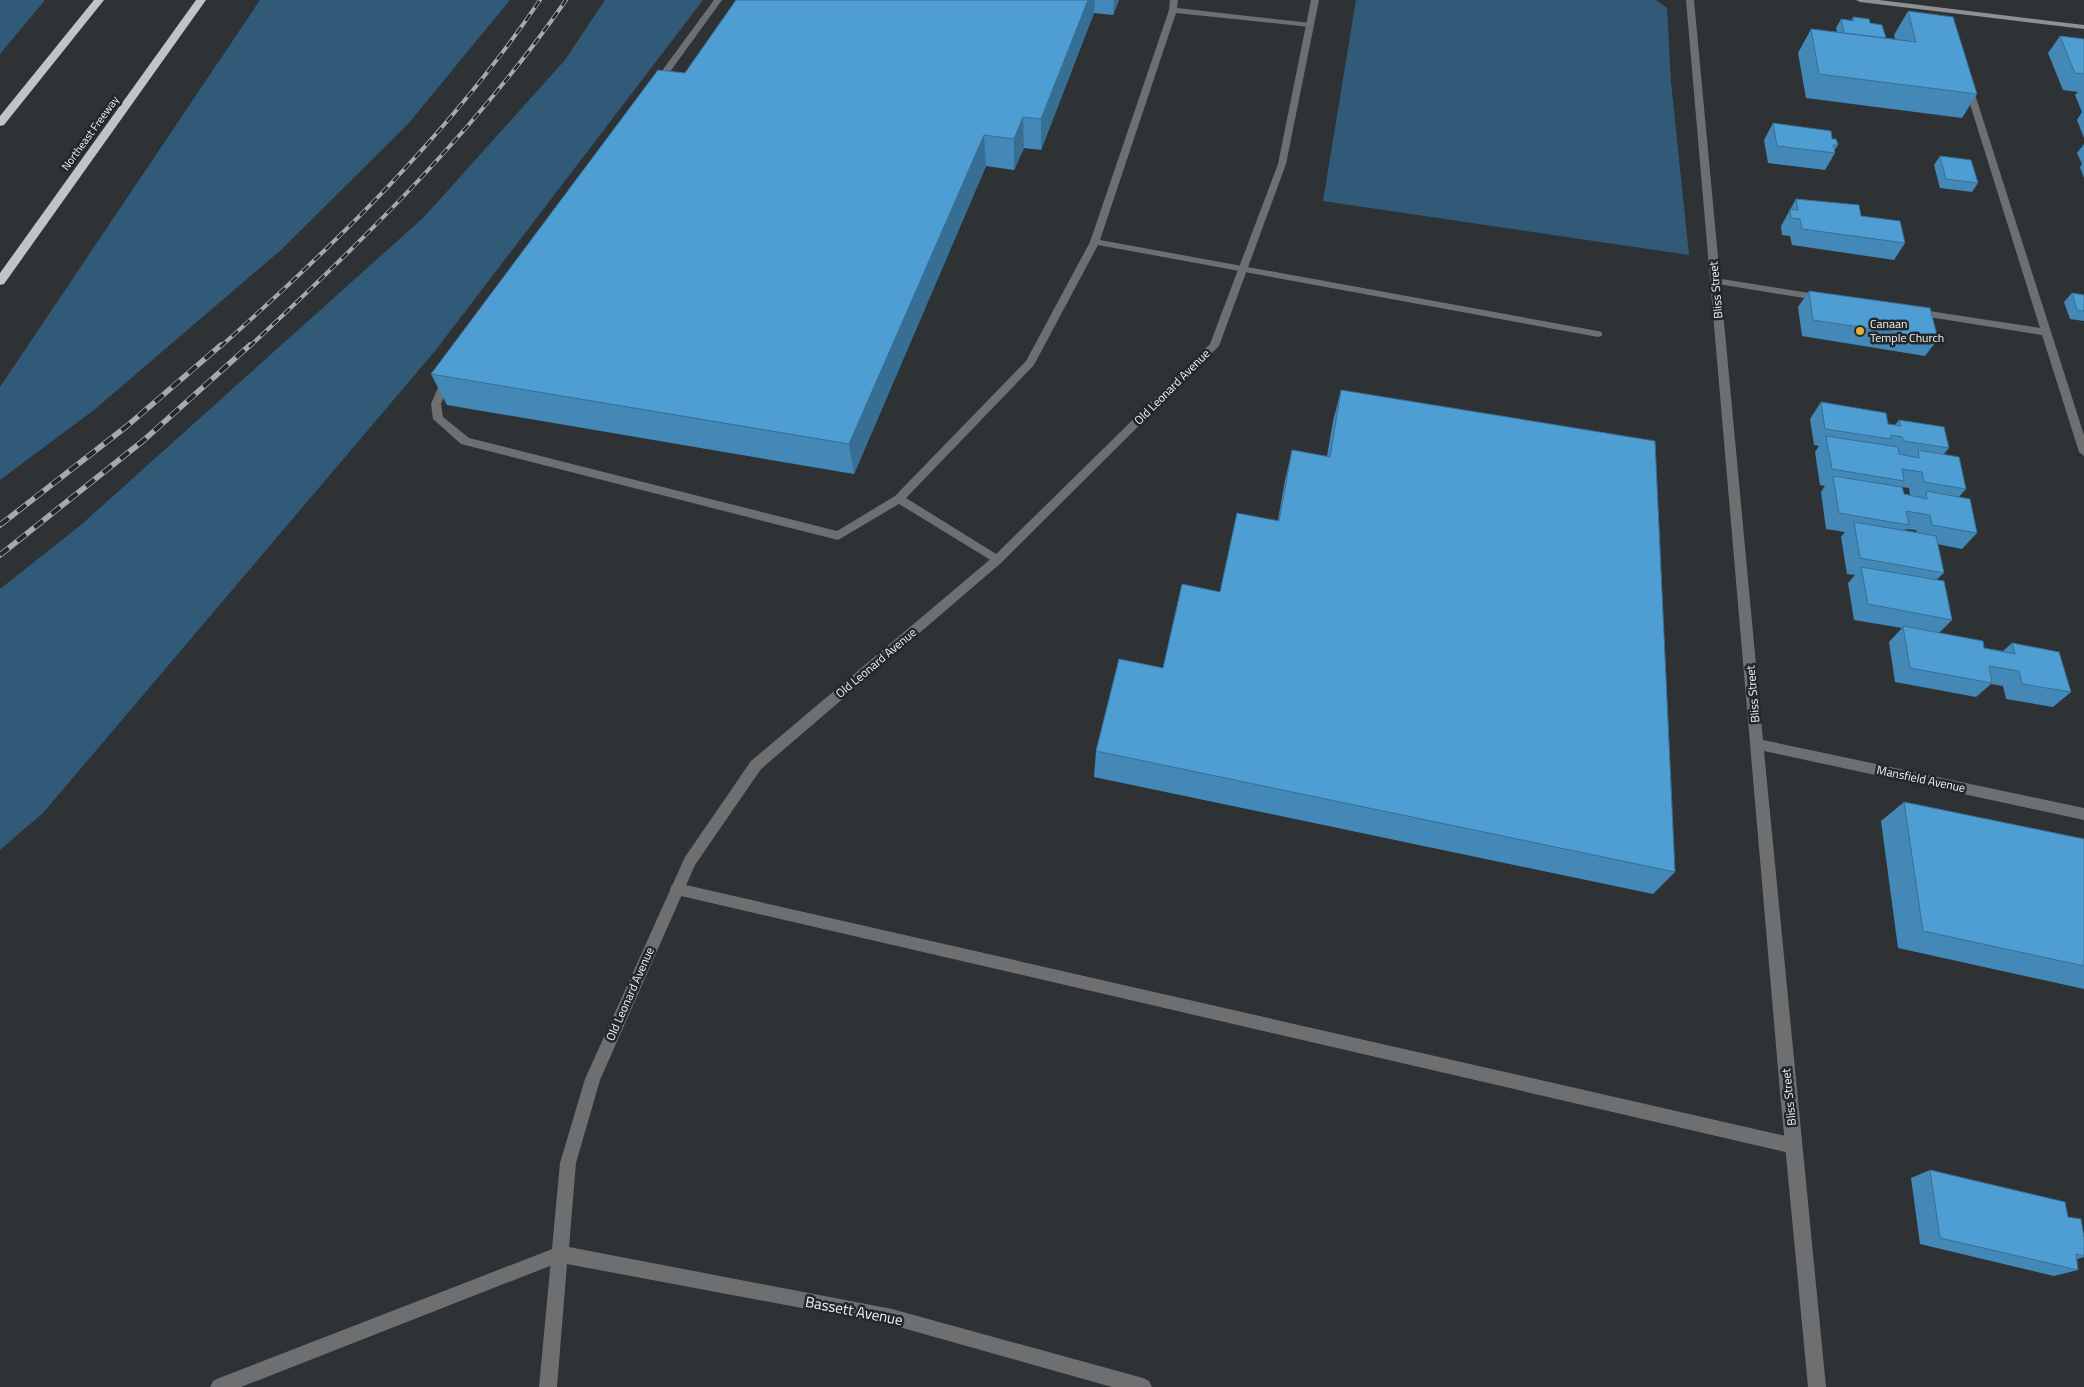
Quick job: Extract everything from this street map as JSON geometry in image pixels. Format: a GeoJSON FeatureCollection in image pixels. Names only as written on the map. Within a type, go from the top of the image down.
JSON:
{"type":"FeatureCollection","features":[{"type":"Feature","properties":{"kind":"highway"},"geometry":{"type":"LineString","coordinates":[[0,122],[99,0]]}},
{"type":"Feature","properties":{"kind":"highway","name":"Northeast Freeway"},"geometry":{"type":"LineString","coordinates":[[0,281],[201,0]]}},
{"type":"Feature","properties":{"kind":"street"},"geometry":{"type":"LineString","coordinates":[[647,96],[718,0]]}},
{"type":"Feature","properties":{"kind":"street"},"geometry":{"type":"LineString","coordinates":[[450,372],[436,404],[438,419],[465,441],[838,536],[899,499],[1030,363],[1095,242],[1173,10],[1174,0]]}},
{"type":"Feature","properties":{"kind":"street","name":"Old Leonard Avenue"},"geometry":{"type":"LineString","coordinates":[[548,1387],[568,1163],[593,1079],[690,861],[756,765],[997,560],[1214,346],[1244,270],[1282,164],[1315,0]]}},
{"type":"Feature","properties":{"kind":"street","name":"Bliss Street"},"geometry":{"type":"LineString","coordinates":[[1690,0],[1817,1387]]}},
{"type":"Feature","properties":{"kind":"street"},"geometry":{"type":"LineString","coordinates":[[1860,0],[2084,27]]}},
{"type":"Feature","properties":{"kind":"street"},"geometry":{"type":"LineString","coordinates":[[1173,10],[1310,25]]}},
{"type":"Feature","properties":{"kind":"street"},"geometry":{"type":"LineString","coordinates":[[1944,10],[1947,23]]}},
{"type":"Feature","properties":{"kind":"street"},"geometry":{"type":"LineString","coordinates":[[1966,79],[2084,452]]}},
{"type":"Feature","properties":{"kind":"street"},"geometry":{"type":"LineString","coordinates":[[1095,242],[1598,334]]}},
{"type":"Feature","properties":{"kind":"street"},"geometry":{"type":"LineString","coordinates":[[1715,281],[1832,299]]}},
{"type":"Feature","properties":{"kind":"street"},"geometry":{"type":"LineString","coordinates":[[1901,309],[2047,332]]}},
{"type":"Feature","properties":{"kind":"street"},"geometry":{"type":"LineString","coordinates":[[899,499],[997,560]]}},
{"type":"Feature","properties":{"kind":"street","name":"Mansfield Avenue"},"geometry":{"type":"LineString","coordinates":[[1758,744],[2084,814]]}},
{"type":"Feature","properties":{"kind":"street"},"geometry":{"type":"LineString","coordinates":[[677,889],[1794,1146]]}},
{"type":"Feature","properties":{"kind":"street"},"geometry":{"type":"LineString","coordinates":[[219,1387],[560,1254]]}},
{"type":"Feature","properties":{"kind":"street","name":"Bassett Avenue"},"geometry":{"type":"LineString","coordinates":[[560,1254],[892,1317],[1142,1387]]}},
{"type":"Feature","properties":{"kind":"shaded area"},"geometry":{"type":"Polygon","coordinates":[[[0,0],[45,0],[0,54],[0,0]]]}},
{"type":"Feature","properties":{"kind":"shaded area"},"geometry":{"type":"Polygon","coordinates":[[[260,0],[510,0],[408,124],[282,249],[94,410],[0,480],[0,387],[260,0]]]}},
{"type":"Feature","properties":{"kind":"shaded area"},"geometry":{"type":"Polygon","coordinates":[[[605,0],[703,0],[435,351],[43,813],[0,850],[0,589],[82,524],[424,217],[565,60],[605,0]]]}},
{"type":"Feature","properties":{"kind":"shaded area"},"geometry":{"type":"Polygon","coordinates":[[[1356,0],[1656,0],[1667,8],[1671,82],[1689,255],[1323,201],[1356,0]]]}},
{"type":"Feature","properties":{"kind":"building"},"geometry":{"type":"Polygon","coordinates":[[[736,0],[1088,0],[1041,119],[1023,117],[1014,139],[984,135],[849,444],[431,374],[658,70],[685,73],[736,0]]]}},
{"type":"Feature","properties":{"kind":"building"},"geometry":{"type":"Polygon","coordinates":[[[1908,11],[1953,17],[1977,94],[1819,74],[1811,29],[1916,42],[1908,11]]]}},
{"type":"Feature","properties":{"kind":"building"},"geometry":{"type":"Polygon","coordinates":[[[1853,17],[1869,19],[1870,23],[1882,25],[1886,38],[1844,33],[1841,19],[1854,21],[1853,17]]]}},
{"type":"Feature","properties":{"kind":"building"},"geometry":{"type":"Polygon","coordinates":[[[2060,36],[2084,39],[2084,74],[2075,73],[2060,36]]]}},
{"type":"Feature","properties":{"kind":"building"},"geometry":{"type":"Polygon","coordinates":[[[1773,123],[1831,131],[1832,139],[1836,139],[1838,145],[1833,145],[1835,153],[1777,146],[1773,123]]]}},
{"type":"Feature","properties":{"kind":"building"},"geometry":{"type":"Polygon","coordinates":[[[1940,156],[1971,160],[1978,183],[1946,179],[1940,156]]]}},
{"type":"Feature","properties":{"kind":"building"},"geometry":{"type":"Polygon","coordinates":[[[1796,199],[1859,205],[1861,216],[1900,221],[1905,243],[1802,229],[1800,219],[1791,218],[1790,209],[1798,210],[1796,199]]]}},
{"type":"Feature","properties":{"kind":"building"},"geometry":{"type":"Polygon","coordinates":[[[1809,291],[1930,308],[1938,339],[1813,320],[1809,291]]]}},
{"type":"Feature","properties":{"kind":"building"},"geometry":{"type":"Polygon","coordinates":[[[2072,293],[2084,295],[2084,311],[2077,310],[2072,293]]]}},
{"type":"Feature","properties":{"kind":"building"},"geometry":{"type":"Polygon","coordinates":[[[1341,390],[1655,441],[1675,872],[1096,751],[1119,659],[1163,668],[1182,584],[1220,592],[1237,513],[1279,521],[1292,450],[1330,457],[1341,390]]]}},
{"type":"Feature","properties":{"kind":"building"},"geometry":{"type":"Polygon","coordinates":[[[1821,402],[1886,413],[1888,424],[1901,426],[1899,420],[1944,427],[1949,448],[1904,441],[1902,437],[1891,435],[1891,439],[1825,429],[1821,402]]]}},
{"type":"Feature","properties":{"kind":"building"},"geometry":{"type":"Polygon","coordinates":[[[1826,436],[1898,447],[1899,454],[1919,458],[1918,450],[1959,457],[1966,489],[1924,482],[1922,472],[1902,469],[1904,481],[1832,469],[1826,436]]]}},
{"type":"Feature","properties":{"kind":"building"},"geometry":{"type":"Polygon","coordinates":[[[1833,476],[1902,487],[1904,494],[1927,499],[1926,491],[1970,499],[1977,533],[1932,525],[1930,515],[1906,511],[1909,525],[1839,513],[1833,476]]]}},
{"type":"Feature","properties":{"kind":"building"},"geometry":{"type":"Polygon","coordinates":[[[1854,522],[1936,536],[1944,573],[1860,558],[1854,522]]]}},
{"type":"Feature","properties":{"kind":"building"},"geometry":{"type":"Polygon","coordinates":[[[1861,567],[1944,581],[1952,620],[1868,604],[1861,567]]]}},
{"type":"Feature","properties":{"kind":"building"},"geometry":{"type":"Polygon","coordinates":[[[1903,626],[1983,641],[1984,648],[2015,654],[2012,643],[2059,652],[2071,692],[2022,684],[2019,671],[1989,666],[1992,683],[1910,668],[1903,626]]]}},
{"type":"Feature","properties":{"kind":"building"},"geometry":{"type":"Polygon","coordinates":[[[1904,802],[2084,839],[2084,966],[1923,931],[1904,802]]]}},
{"type":"Feature","properties":{"kind":"building"},"geometry":{"type":"Polygon","coordinates":[[[1930,1170],[2065,1202],[2068,1217],[2081,1219],[2084,1256],[2076,1254],[2078,1270],[1940,1238],[1930,1170]]]}},
{"type":"Feature","properties":{"kind":"railway"},"geometry":{"type":"LineString","coordinates":[[220,347],[307,267],[391,184],[469,95],[506,49],[540,0]]}},
{"type":"Feature","properties":{"kind":"railway"},"geometry":{"type":"LineString","coordinates":[[249,347],[335,266],[417,182],[495,94],[532,48],[566,0]]}},
{"type":"Feature","properties":{"kind":"railway"},"geometry":{"type":"LineString","coordinates":[[0,525],[127,426],[221,345]]}},
{"type":"Feature","properties":{"kind":"railway"},"geometry":{"type":"LineString","coordinates":[[0,555],[144,440],[250,345]]}},
{"type":"Feature","properties":{"kind":"place","name":"Canaan Temple Church"},"geometry":{"type":"Point","coordinates":[1860,331]}}]}
